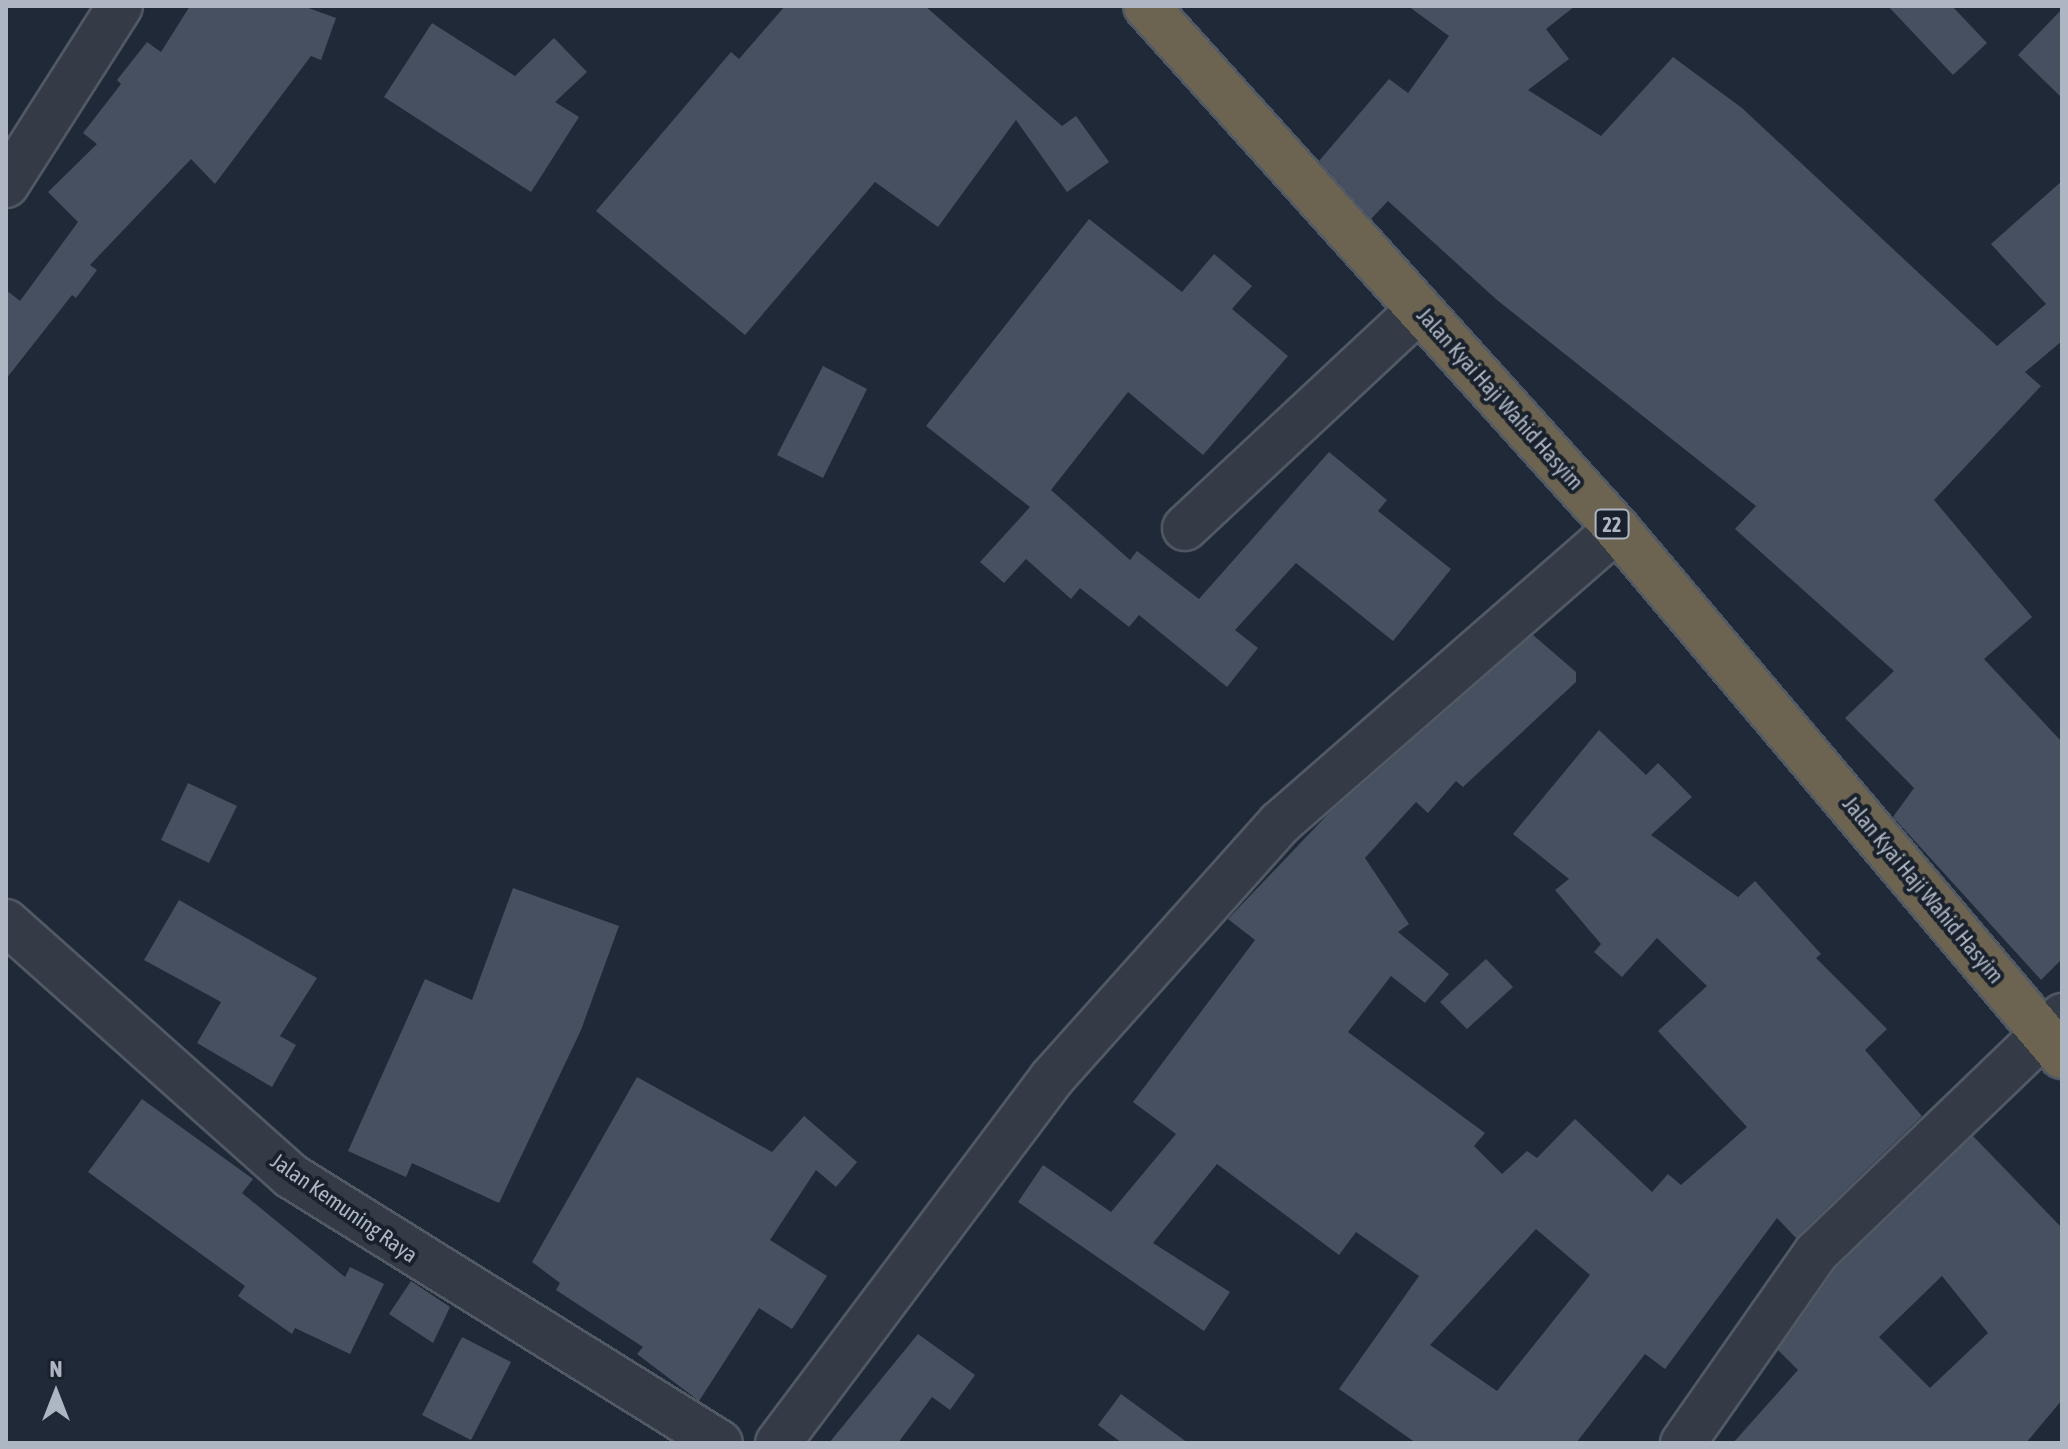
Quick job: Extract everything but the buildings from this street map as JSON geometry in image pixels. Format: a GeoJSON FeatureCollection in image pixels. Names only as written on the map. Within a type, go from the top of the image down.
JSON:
{"type":"FeatureCollection","features":[{"type":"Feature","properties":{"kind":"highway","name":"Jalan Kyai Haji Wahid Hasyim"},"geometry":{"type":"LineString","coordinates":[[1146,6],[1617,529],[2055,1036]]}},
{"type":"Feature","properties":{"kind":"street"},"geometry":{"type":"LineString","coordinates":[[6,185],[120,6]]}},
{"type":"Feature","properties":{"kind":"street"},"geometry":{"type":"LineString","coordinates":[[1185,528],[1419,310]]}},
{"type":"Feature","properties":{"kind":"street"},"geometry":{"type":"LineString","coordinates":[[778,1443],[1052,1078],[1280,823],[1617,529]]}},
{"type":"Feature","properties":{"kind":"street","name":"Jalan Kemuning Raya"},"geometry":{"type":"LineString","coordinates":[[6,922],[291,1176],[720,1443]]}},
{"type":"Feature","properties":{"kind":"street"},"geometry":{"type":"LineString","coordinates":[[1683,1443],[1816,1253],[2055,1036]]}}]}
